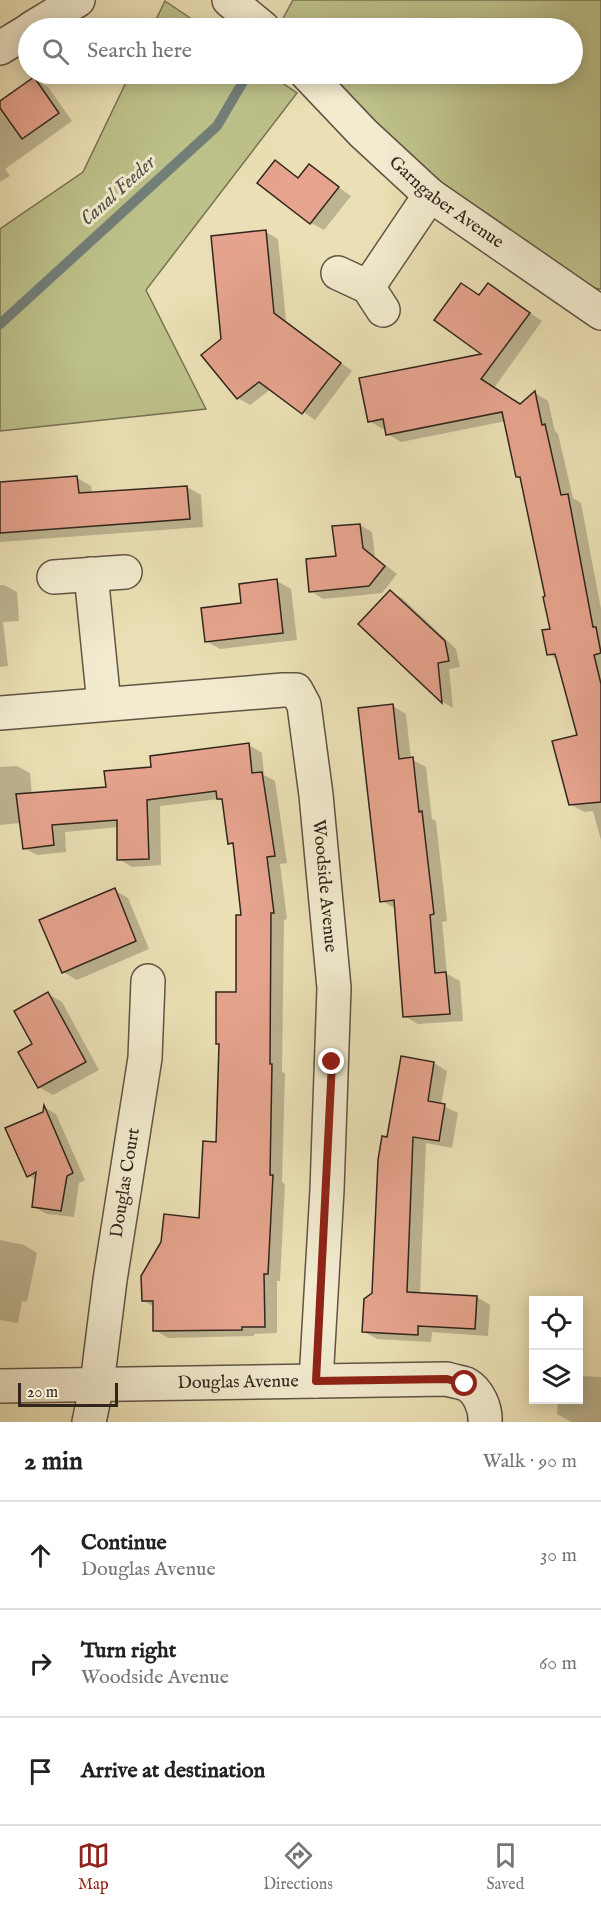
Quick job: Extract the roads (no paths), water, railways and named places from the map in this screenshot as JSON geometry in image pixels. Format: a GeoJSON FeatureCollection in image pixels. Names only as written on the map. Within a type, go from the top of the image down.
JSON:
{"type":"FeatureCollection","features":[{"type":"Feature","properties":{"kind":"street"},"geometry":{"type":"LineString","coordinates":[[48,18],[78,0]]}},
{"type":"Feature","properties":{"kind":"street"},"geometry":{"type":"LineString","coordinates":[[229,0],[251,18]]}},
{"type":"Feature","properties":{"kind":"street"},"geometry":{"type":"LineString","coordinates":[[0,48],[18,37]]}},
{"type":"Feature","properties":{"kind":"street","name":"Garngaber Avenue"},"geometry":{"type":"LineString","coordinates":[[316,84],[363,133],[430,195],[601,313]]}},
{"type":"Feature","properties":{"kind":"street"},"geometry":{"type":"LineString","coordinates":[[338,273],[375,299],[430,195]]}},
{"type":"Feature","properties":{"kind":"street"},"geometry":{"type":"LineString","coordinates":[[54,577],[126,572]]}},
{"type":"Feature","properties":{"kind":"street"},"geometry":{"type":"LineString","coordinates":[[91,574],[104,704]]}},
{"type":"Feature","properties":{"kind":"street","name":"Woodside Avenue"},"geometry":{"type":"LineString","coordinates":[[0,713],[296,690],[304,705],[316,795],[334,988],[327,1190],[316,1381]]}},
{"type":"Feature","properties":{"kind":"street","name":"Douglas Court"},"geometry":{"type":"LineString","coordinates":[[89,1422],[97,1384],[110,1280],[145,1058],[148,981]]}},
{"type":"Feature","properties":{"kind":"street","name":"Douglas Avenue"},"geometry":{"type":"LineString","coordinates":[[0,1386],[447,1379],[465,1384],[473,1390],[486,1410],[485,1422]]}},
{"type":"Feature","properties":{"kind":"waterway","name":"Canal Feeder"},"geometry":{"type":"LineString","coordinates":[[0,324],[217,126],[242,84]]}}]}
